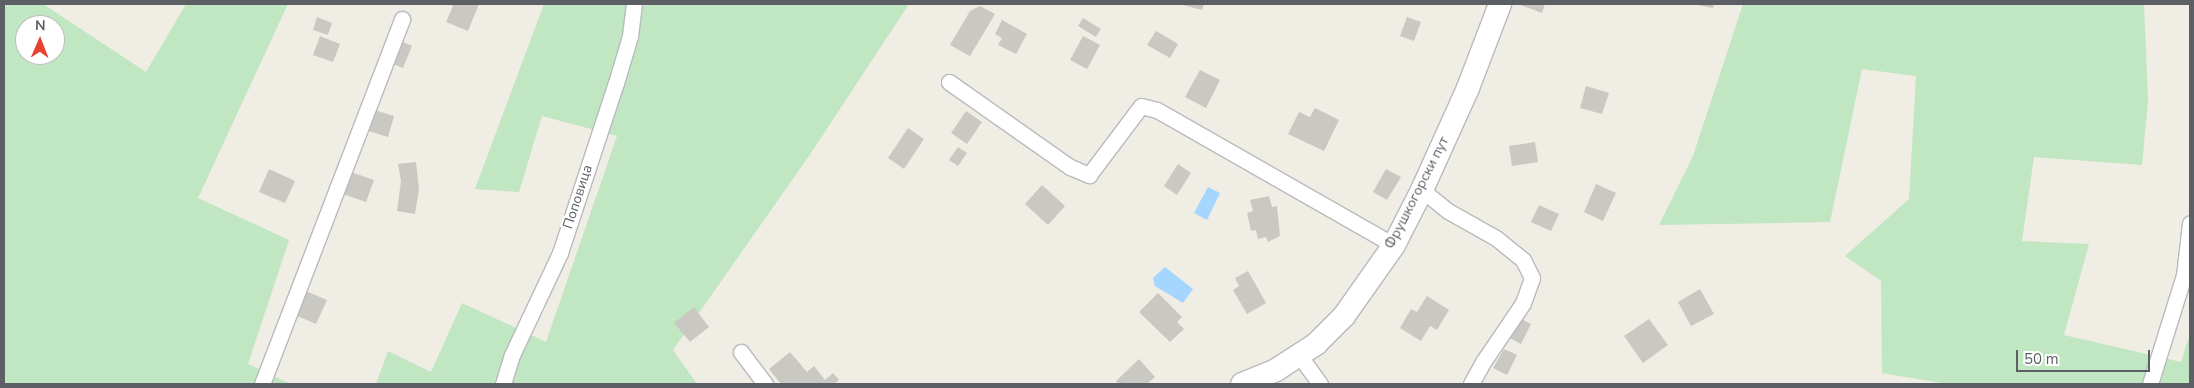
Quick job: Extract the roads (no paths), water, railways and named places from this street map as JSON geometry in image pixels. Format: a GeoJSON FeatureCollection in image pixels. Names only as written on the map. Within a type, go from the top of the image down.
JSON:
{"type":"FeatureCollection","features":[{"type":"Feature","properties":{"kind":"street","name":"Поповица"},"geometry":{"type":"LineString","coordinates":[[502,384],[512,355],[560,253],[630,36],[634,4]]}},
{"type":"Feature","properties":{"kind":"street","name":"Фрушкогорски пут"},"geometry":{"type":"LineString","coordinates":[[1242,384],[1276,370],[1316,344],[1344,316],[1394,244],[1422,190],[1468,88],[1500,4]]}},
{"type":"Feature","properties":{"kind":"street"},"geometry":{"type":"LineString","coordinates":[[262,384],[402,19]]}},
{"type":"Feature","properties":{"kind":"street"},"geometry":{"type":"LineString","coordinates":[[948,82],[1070,167],[1089,175],[1142,106],[1157,110],[1394,244]]}},
{"type":"Feature","properties":{"kind":"street"},"geometry":{"type":"LineString","coordinates":[[1422,190],[1448,211],[1510,249],[1523,260],[1532,278],[1523,303],[1482,362],[1471,384]]}},
{"type":"Feature","properties":{"kind":"street"},"geometry":{"type":"LineString","coordinates":[[2150,384],[2184,275],[2190,223]]}},
{"type":"Feature","properties":{"kind":"street"},"geometry":{"type":"LineString","coordinates":[[741,352],[765,384]]}},
{"type":"Feature","properties":{"kind":"street"},"geometry":{"type":"LineString","coordinates":[[1298,355],[1320,384]]}},
{"type":"Feature","properties":{"kind":"water"},"geometry":{"type":"Polygon","coordinates":[[[1208,187],[1220,193],[1207,220],[1194,213],[1208,187]]]}},
{"type":"Feature","properties":{"kind":"water"},"geometry":{"type":"Polygon","coordinates":[[[1165,267],[1193,289],[1183,303],[1155,286],[1153,278],[1165,267]]]}}]}
